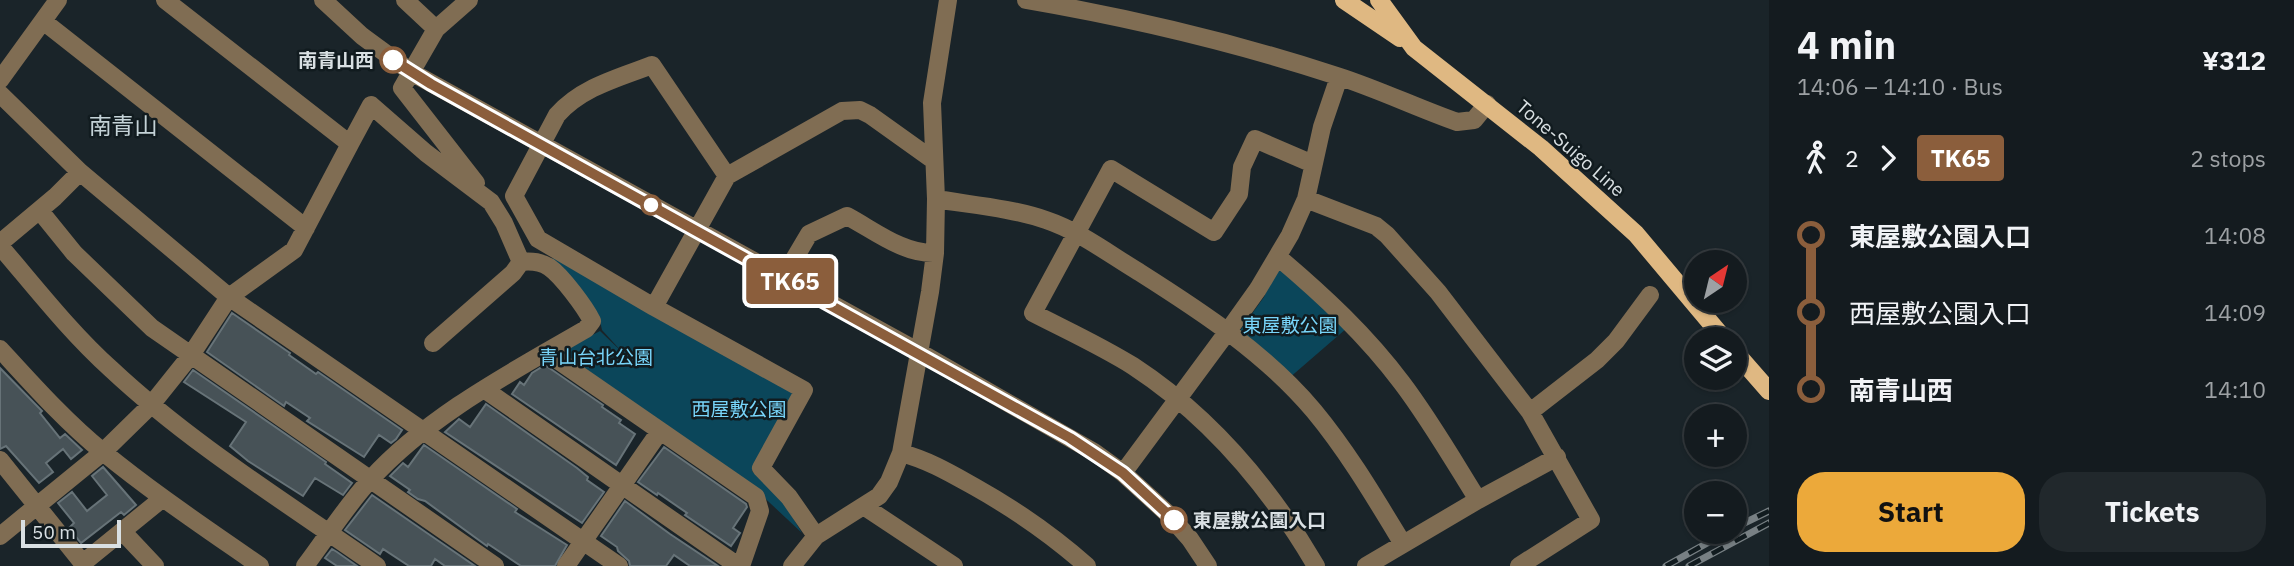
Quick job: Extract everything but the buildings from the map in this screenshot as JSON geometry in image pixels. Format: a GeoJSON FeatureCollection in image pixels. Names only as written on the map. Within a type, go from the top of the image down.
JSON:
{"type":"FeatureCollection","features":[{"type":"Feature","properties":{"kind":"main road"},"geometry":{"type":"LineString","coordinates":[[1344,0],[1415,48]]}},
{"type":"Feature","properties":{"kind":"main road","name":"Tone-Suigo Line"},"geometry":{"type":"LineString","coordinates":[[1378,0],[1415,48],[1487,104],[1595,195],[1636,234],[1714,327]]}},
{"type":"Feature","properties":{"kind":"main road"},"geometry":{"type":"LineString","coordinates":[[1747,366],[1769,391]]}},
{"type":"Feature","properties":{"kind":"street"},"geometry":{"type":"LineString","coordinates":[[0,80],[58,0]]}},
{"type":"Feature","properties":{"kind":"street"},"geometry":{"type":"LineString","coordinates":[[164,0],[350,144]]}},
{"type":"Feature","properties":{"kind":"street"},"geometry":{"type":"LineString","coordinates":[[323,0],[376,47],[411,72],[1070,438],[1123,473],[1168,514],[1190,539],[1208,566]]}},
{"type":"Feature","properties":{"kind":"street"},"geometry":{"type":"LineString","coordinates":[[405,0],[436,29]]}},
{"type":"Feature","properties":{"kind":"street"},"geometry":{"type":"LineString","coordinates":[[469,0],[436,29],[402,88],[491,202],[504,223],[521,262]]}},
{"type":"Feature","properties":{"kind":"street"},"geometry":{"type":"LineString","coordinates":[[792,566],[816,536],[879,496],[889,482],[901,453],[935,253],[932,103],[948,0]]}},
{"type":"Feature","properties":{"kind":"street"},"geometry":{"type":"LineString","coordinates":[[1026,0],[1183,33],[1339,77],[1457,122],[1474,120],[1487,104]]}},
{"type":"Feature","properties":{"kind":"street"},"geometry":{"type":"LineString","coordinates":[[43,21],[306,228]]}},
{"type":"Feature","properties":{"kind":"street"},"geometry":{"type":"LineString","coordinates":[[727,176],[652,65],[592,88],[566,105],[557,115],[514,196],[538,239],[804,390],[761,468],[789,497],[816,536]]}},
{"type":"Feature","properties":{"kind":"street"},"geometry":{"type":"LineString","coordinates":[[1123,473],[1228,331],[1278,257],[1307,199],[1313,164],[1339,77]]}},
{"type":"Feature","properties":{"kind":"street"},"geometry":{"type":"LineString","coordinates":[[0,93],[80,172],[229,297],[619,566]]}},
{"type":"Feature","properties":{"kind":"street"},"geometry":{"type":"LineString","coordinates":[[0,536],[103,452],[152,405],[191,355],[229,297],[294,250],[372,105],[426,153],[491,202]]}},
{"type":"Feature","properties":{"kind":"street"},"geometry":{"type":"LineString","coordinates":[[654,307],[727,176],[842,111],[860,110],[870,115],[933,160]]}},
{"type":"Feature","properties":{"kind":"street"},"geometry":{"type":"LineString","coordinates":[[1313,164],[1255,139],[1242,167],[1239,194],[1214,232],[1111,169],[1033,313],[1133,366],[1208,425],[1236,453],[1294,529],[1316,566]]}},
{"type":"Feature","properties":{"kind":"street"},"geometry":{"type":"LineString","coordinates":[[80,172],[40,211],[0,244],[69,327],[110,369],[152,405],[208,449],[377,566]]}},
{"type":"Feature","properties":{"kind":"street"},"geometry":{"type":"LineString","coordinates":[[936,199],[1048,220],[1076,233],[1228,331],[1258,355],[1313,410],[1361,475],[1403,544]]}},
{"type":"Feature","properties":{"kind":"street"},"geometry":{"type":"LineString","coordinates":[[1307,199],[1367,222],[1387,235],[1438,292],[1530,412],[1557,457],[1591,520],[1519,566]]}},
{"type":"Feature","properties":{"kind":"street"},"geometry":{"type":"LineString","coordinates":[[40,211],[74,253],[152,328],[495,566]]}},
{"type":"Feature","properties":{"kind":"street"},"geometry":{"type":"LineString","coordinates":[[783,278],[809,234],[847,216],[905,248],[920,253],[935,253]]}},
{"type":"Feature","properties":{"kind":"street"},"geometry":{"type":"LineString","coordinates":[[1278,257],[1333,305],[1380,356],[1425,415],[1478,500]]}},
{"type":"Feature","properties":{"kind":"street"},"geometry":{"type":"LineString","coordinates":[[305,566],[371,479],[424,431],[484,389],[586,329],[592,321],[586,308],[549,267],[530,261],[521,262],[513,273],[433,343]]}},
{"type":"Feature","properties":{"kind":"street"},"geometry":{"type":"LineString","coordinates":[[1530,412],[1597,360],[1616,341],[1650,295]]}},
{"type":"Feature","properties":{"kind":"street"},"geometry":{"type":"LineString","coordinates":[[0,349],[57,411],[103,452],[260,566]]}},
{"type":"Feature","properties":{"kind":"street"},"geometry":{"type":"LineString","coordinates":[[484,389],[740,566],[760,511],[756,497],[546,352]]}},
{"type":"Feature","properties":{"kind":"street"},"geometry":{"type":"LineString","coordinates":[[566,566],[660,431]]}},
{"type":"Feature","properties":{"kind":"street"},"geometry":{"type":"LineString","coordinates":[[901,453],[934,464],[1014,510],[1043,528],[1087,566]]}},
{"type":"Feature","properties":{"kind":"street"},"geometry":{"type":"LineString","coordinates":[[1366,566],[1557,457]]}},
{"type":"Feature","properties":{"kind":"street"},"geometry":{"type":"LineString","coordinates":[[0,460],[84,565],[163,498]]}},
{"type":"Feature","properties":{"kind":"street"},"geometry":{"type":"LineString","coordinates":[[865,507],[931,560],[954,566]]}},
{"type":"Feature","properties":{"kind":"street"},"geometry":{"type":"LineString","coordinates":[[123,531],[155,566]]}},
{"type":"Feature","properties":{"kind":"green space","name":"西屋敷公園"},"geometry":{"type":"Polygon","coordinates":[[[554,258],[791,390],[794,397],[752,471],[782,500],[802,533],[755,489],[561,359],[562,351],[600,331],[623,353],[602,330],[600,321],[548,260],[554,258]]]}},
{"type":"Feature","properties":{"kind":"green space","name":"東屋敷公園"},"geometry":{"type":"Polygon","coordinates":[[[1281,270],[1347,328],[1288,379],[1239,332],[1264,297],[1275,273],[1281,270]]]}},
{"type":"Feature","properties":{"kind":"railway"},"geometry":{"type":"LineString","coordinates":[[1747,522],[1769,511]]}},
{"type":"Feature","properties":{"kind":"railway"},"geometry":{"type":"LineString","coordinates":[[1689,566],[1769,523]]}},
{"type":"Feature","properties":{"kind":"railway"},"geometry":{"type":"LineString","coordinates":[[1666,566],[1705,544]]}},
{"type":"Feature","properties":{"kind":"bus line","name":"TK65"},"geometry":{"type":"LineString","coordinates":[[393,60],[431,84],[919,352],[1094,452],[1123,473],[1174,520]]}},
{"type":"Feature","properties":{"kind":"place","name":"南青山西"},"geometry":{"type":"Point","coordinates":[393,60]}},
{"type":"Feature","properties":{"kind":"place","name":"東屋敷公園入口"},"geometry":{"type":"Point","coordinates":[1174,520]}},
{"type":"Feature","properties":{"kind":"district","name":"南青山"},"geometry":{"type":"Point","coordinates":[123,125]}},
{"type":"Feature","properties":{"kind":"park label","name":"青山台北公園"},"geometry":{"type":"Point","coordinates":[596,357]}}]}
